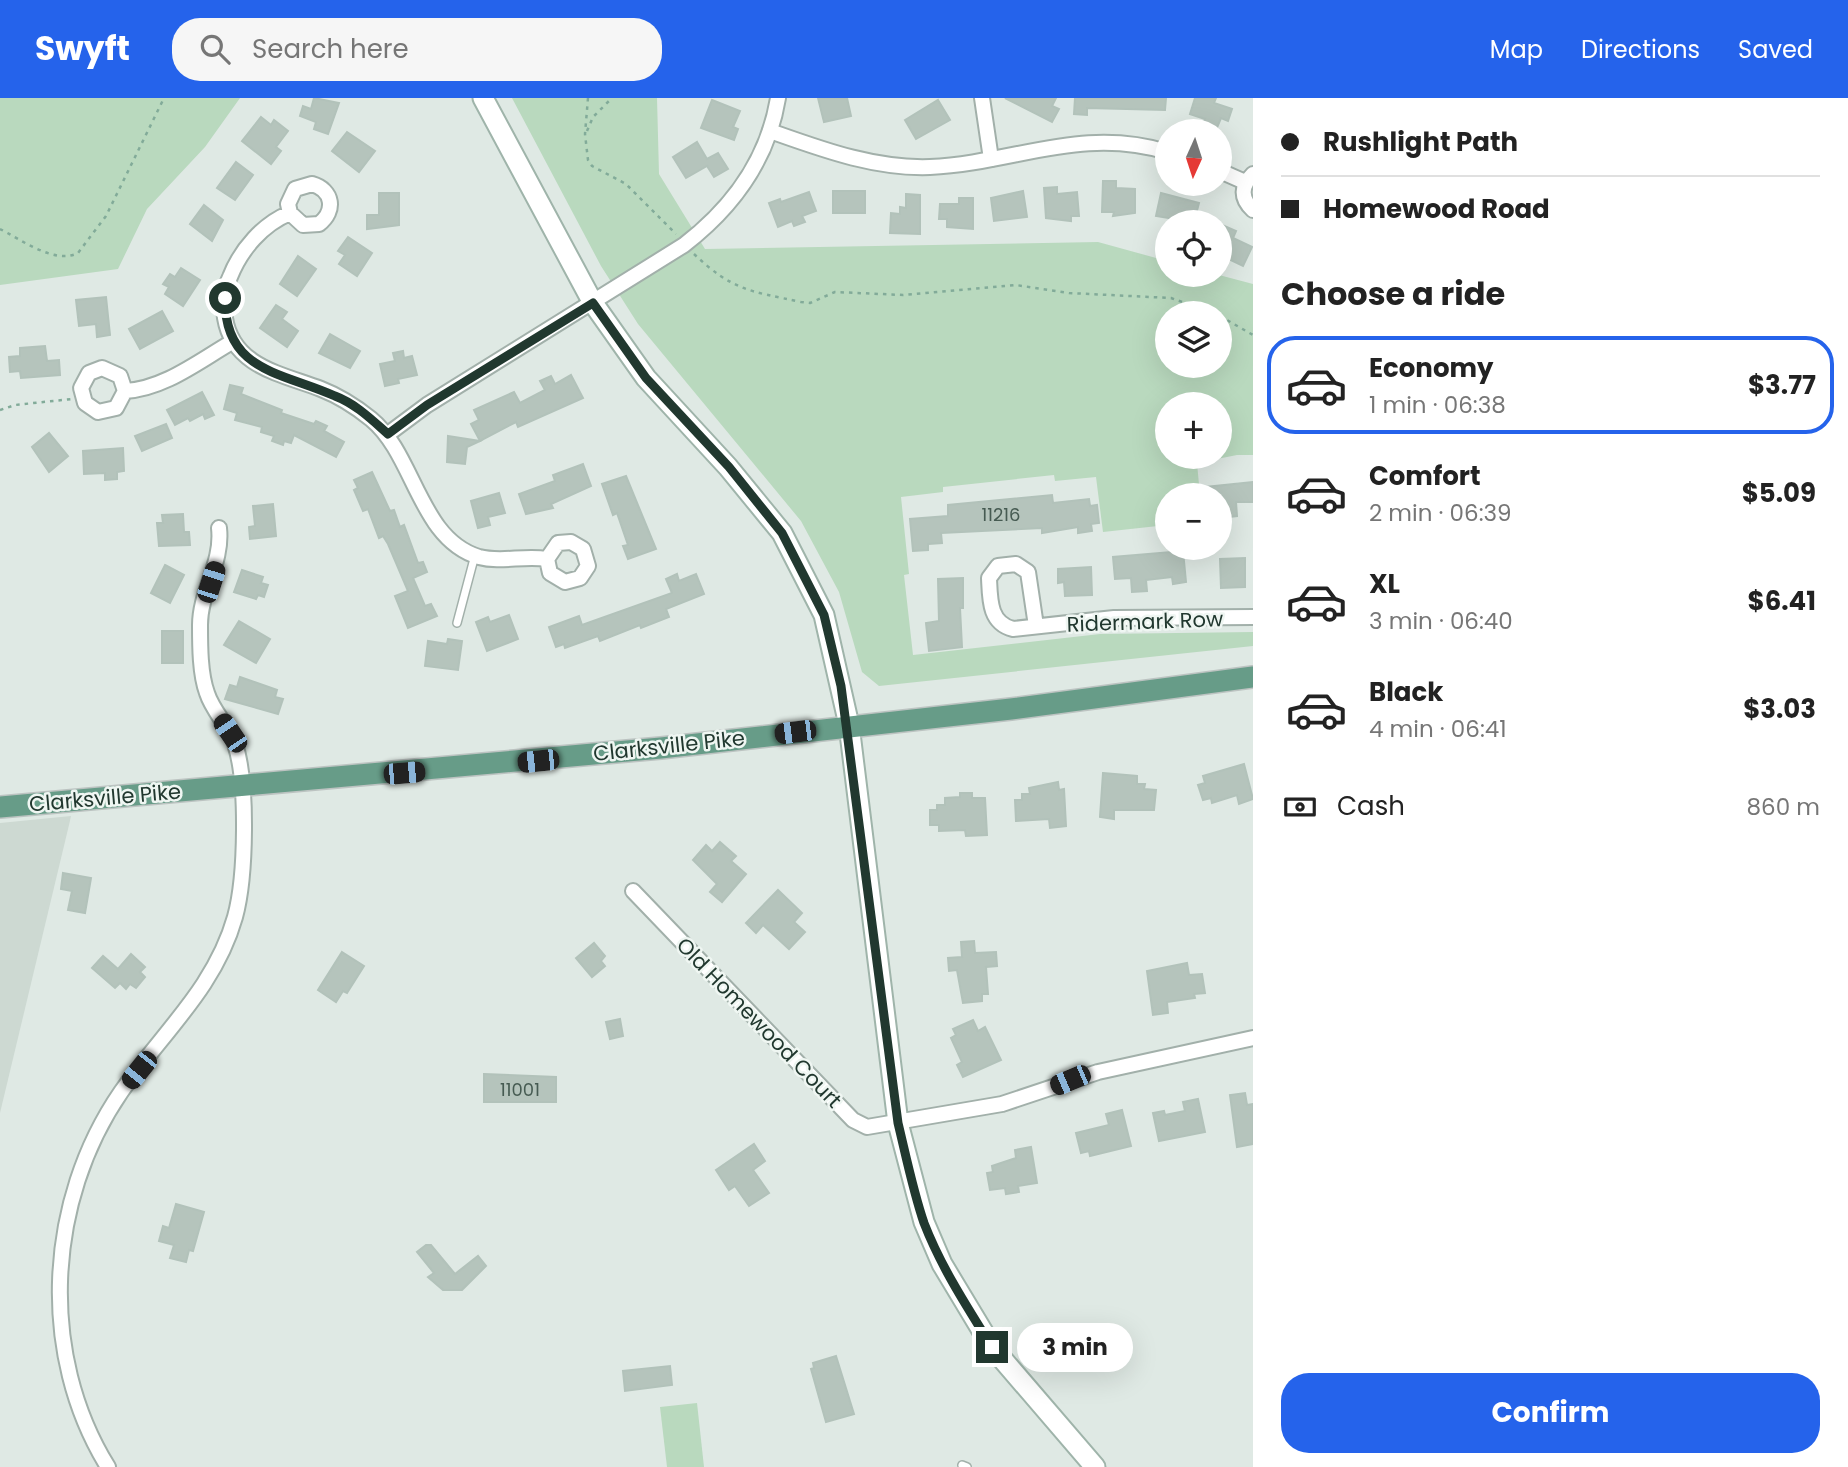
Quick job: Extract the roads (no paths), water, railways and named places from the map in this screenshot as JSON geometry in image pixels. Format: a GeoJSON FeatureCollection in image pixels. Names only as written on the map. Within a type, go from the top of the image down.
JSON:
{"type":"FeatureCollection","features":[{"type":"Feature","properties":{"kind":"main road","name":"Clarksville Pike"},"geometry":{"type":"LineString","coordinates":[[0,807],[514,763],[1011,709],[1253,677]]}},
{"type":"Feature","properties":{"kind":"street"},"geometry":{"type":"LineString","coordinates":[[483,98],[593,303],[646,378],[729,467],[782,533],[824,615],[849,725],[898,1123],[924,1222],[960,1296],[992,1347],[1095,1467]]}},
{"type":"Feature","properties":{"kind":"street"},"geometry":{"type":"LineString","coordinates":[[388,434],[427,405],[593,303],[704,230],[737,195],[749,176],[770,131],[778,98]]}},
{"type":"Feature","properties":{"kind":"street"},"geometry":{"type":"LineString","coordinates":[[982,98],[991,159]]}},
{"type":"Feature","properties":{"kind":"street"},"geometry":{"type":"LineString","coordinates":[[770,131],[878,163],[929,167],[991,159],[1080,142],[1119,142],[1155,150]]}},
{"type":"Feature","properties":{"kind":"street"},"geometry":{"type":"LineString","coordinates":[[1249,178],[1244,198],[1253,210]]}},
{"type":"Feature","properties":{"kind":"street"},"geometry":{"type":"LineString","coordinates":[[290,213],[262,229],[227,282],[224,313],[232,342],[253,363],[339,397],[388,434],[438,527],[451,542],[475,555],[493,560],[530,556],[547,559]]}},
{"type":"Feature","properties":{"kind":"street"},"geometry":{"type":"LineString","coordinates":[[125,391],[157,385],[232,342]]}},
{"type":"Feature","properties":{"kind":"street"},"geometry":{"type":"LineString","coordinates":[[102,368],[120,376],[125,391],[121,402],[108,411],[91,409],[81,396],[84,379],[89,373],[102,368]]}},
{"type":"Feature","properties":{"kind":"street"},"geometry":{"type":"LineString","coordinates":[[108,1467],[83,1415],[70,1378],[64,1342],[60,1275],[69,1210],[78,1177],[104,1117],[190,1008],[225,947],[242,889],[244,862],[235,744],[207,694],[201,636],[201,612],[220,551],[219,528]]}},
{"type":"Feature","properties":{"kind":"street","name":"Ridermark Row"},"geometry":{"type":"LineString","coordinates":[[1037,626],[1028,572],[1016,564],[998,566],[989,578],[993,615],[1004,627],[1037,626],[1114,618],[1253,617]]}},
{"type":"Feature","properties":{"kind":"street","name":"Old Homewood Court"},"geometry":{"type":"LineString","coordinates":[[633,891],[853,1120],[867,1127],[1002,1104],[1098,1072],[1253,1038]]}},
{"type":"Feature","properties":{"kind":"lane"},"geometry":{"type":"LineString","coordinates":[[457,623],[475,555]]}}]}
